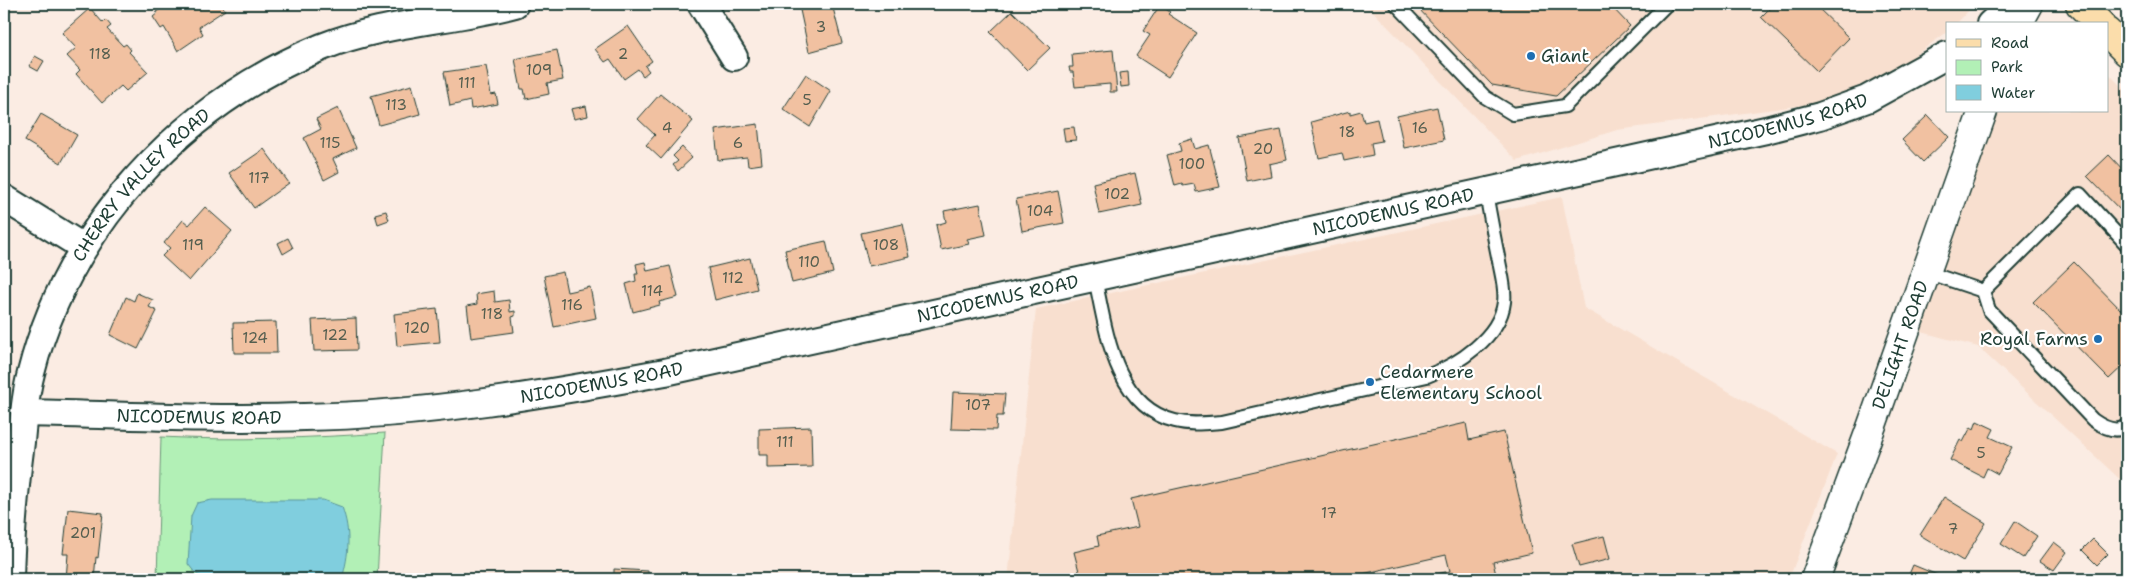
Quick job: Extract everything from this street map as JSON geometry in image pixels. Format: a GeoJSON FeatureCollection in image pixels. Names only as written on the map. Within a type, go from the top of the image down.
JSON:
{"type":"FeatureCollection","features":[{"type":"Feature","properties":{"kind":"main road"},"geometry":{"type":"LineString","coordinates":[[2080,4],[2098,22]]}},
{"type":"Feature","properties":{"kind":"main road"},"geometry":{"type":"LineString","coordinates":[[2108,33],[2127,52]]}},
{"type":"Feature","properties":{"kind":"street","name":"CHERRY VALLEY ROAD"},"geometry":{"type":"LineString","coordinates":[[10,579],[8,518],[30,374],[44,331],[83,247],[125,191],[171,143],[220,102],[267,73],[323,47],[378,29],[515,4]]}},
{"type":"Feature","properties":{"kind":"street"},"geometry":{"type":"LineString","coordinates":[[701,4],[734,57]]}},
{"type":"Feature","properties":{"kind":"street"},"geometry":{"type":"LineString","coordinates":[[1992,22],[2012,4]]}},
{"type":"Feature","properties":{"kind":"street"},"geometry":{"type":"LineString","coordinates":[[2019,22],[2029,4]]}},
{"type":"Feature","properties":{"kind":"street","name":"NICODEMUS ROAD"},"geometry":{"type":"LineString","coordinates":[[24,413],[305,418],[387,412],[530,396],[665,372],[1757,132],[1820,116],[1866,99],[1946,56]]}},
{"type":"Feature","properties":{"kind":"street","name":"DELIGHT ROAD"},"geometry":{"type":"LineString","coordinates":[[1815,579],[1872,425],[1983,112]]}},
{"type":"Feature","properties":{"kind":"street"},"geometry":{"type":"LineString","coordinates":[[4,198],[83,247]]}},
{"type":"Feature","properties":{"kind":"lane"},"geometry":{"type":"LineString","coordinates":[[1396,4],[1485,97],[1514,114],[1566,106],[1667,4]]}},
{"type":"Feature","properties":{"kind":"lane"},"geometry":{"type":"LineString","coordinates":[[1095,278],[1111,350],[1122,377],[1139,401],[1157,414],[1175,421],[1198,424],[1240,418],[1427,376],[1448,368],[1470,353],[1500,319],[1504,301],[1502,276],[1486,193]]}},
{"type":"Feature","properties":{"kind":"lane"},"geometry":{"type":"LineString","coordinates":[[1983,291],[2080,194],[2127,245]]}},
{"type":"Feature","properties":{"kind":"lane"},"geometry":{"type":"LineString","coordinates":[[1926,272],[1983,291]]}},
{"type":"Feature","properties":{"kind":"lane"},"geometry":{"type":"LineString","coordinates":[[1983,291],[1989,310],[2093,420],[2103,427],[2113,430],[2126,429]]}},
{"type":"Feature","properties":{"kind":"shaded area"},"geometry":{"type":"Polygon","coordinates":[[[1366,4],[1975,4],[1958,22],[1946,22],[1946,33],[1903,64],[1869,84],[1812,104],[1617,130],[1517,161],[1366,4]]]}},
{"type":"Feature","properties":{"kind":"shaded area"},"geometry":{"type":"Polygon","coordinates":[[[2108,73],[2127,92],[2127,482],[2125,484],[1978,347],[1914,330],[1991,112],[2108,112],[2108,73]]]}},
{"type":"Feature","properties":{"kind":"shaded area","name":"Cedarmere Elementary School"},"geometry":{"type":"Polygon","coordinates":[[[1562,197],[1584,308],[1837,454],[1789,579],[1008,579],[1036,309],[1562,197]]]}},
{"type":"Feature","properties":{"kind":"green space"},"geometry":{"type":"Polygon","coordinates":[[[385,433],[377,579],[157,579],[161,437],[273,438],[385,433]]]}},
{"type":"Feature","properties":{"kind":"water"},"geometry":{"type":"Polygon","coordinates":[[[212,500],[323,500],[342,507],[347,525],[348,543],[342,579],[208,579],[196,574],[188,564],[191,516],[197,503],[212,500]]]}},
{"type":"Feature","properties":{"kind":"building"},"geometry":{"type":"Polygon","coordinates":[[[168,4],[221,4],[225,10],[199,27],[203,34],[178,51],[164,27],[161,29],[153,17],[158,13],[156,12],[168,4]]]}},
{"type":"Feature","properties":{"kind":"building"},"geometry":{"type":"Polygon","coordinates":[[[832,4],[842,43],[809,52],[800,10],[832,4]]]}},
{"type":"Feature","properties":{"kind":"building","name":"Giant"},"geometry":{"type":"Polygon","coordinates":[[[1414,4],[1609,4],[1630,26],[1556,96],[1492,85],[1414,4]]]}},
{"type":"Feature","properties":{"kind":"building"},"geometry":{"type":"Polygon","coordinates":[[[1774,4],[1814,4],[1849,38],[1817,71],[1761,17],[1774,4]]]}},
{"type":"Feature","properties":{"kind":"building"},"geometry":{"type":"Polygon","coordinates":[[[1160,5],[1170,12],[1168,14],[1197,33],[1168,77],[1136,56],[1150,35],[1143,31],[1160,5]]]}},
{"type":"Feature","properties":{"kind":"building"},"geometry":{"type":"Polygon","coordinates":[[[90,8],[103,23],[106,20],[111,26],[107,29],[123,46],[126,44],[131,50],[129,52],[148,72],[126,91],[121,86],[102,103],[76,74],[80,70],[67,56],[76,48],[62,33],[90,8]]]}},
{"type":"Feature","properties":{"kind":"building"},"geometry":{"type":"Polygon","coordinates":[[[1012,11],[1050,48],[1027,70],[990,32],[1012,11]]]}},
{"type":"Feature","properties":{"kind":"building"},"geometry":{"type":"Polygon","coordinates":[[[628,26],[652,61],[645,66],[649,71],[643,76],[638,69],[624,79],[610,59],[605,62],[595,49],[628,26]]]}},
{"type":"Feature","properties":{"kind":"building"},"geometry":{"type":"Polygon","coordinates":[[[557,50],[563,80],[547,83],[549,94],[526,99],[524,89],[521,89],[515,59],[557,50]]]}},
{"type":"Feature","properties":{"kind":"building"},"geometry":{"type":"Polygon","coordinates":[[[1113,50],[1117,92],[1110,92],[1110,84],[1075,87],[1073,72],[1070,72],[1069,67],[1073,67],[1072,54],[1113,50]]]}},
{"type":"Feature","properties":{"kind":"building"},"geometry":{"type":"Polygon","coordinates":[[[35,56],[44,61],[38,71],[29,66],[35,56]]]}},
{"type":"Feature","properties":{"kind":"building"},"geometry":{"type":"Polygon","coordinates":[[[486,66],[491,95],[496,94],[498,104],[471,109],[470,101],[450,106],[444,72],[486,66]]]}},
{"type":"Feature","properties":{"kind":"building"},"geometry":{"type":"Polygon","coordinates":[[[1128,72],[1129,86],[1121,87],[1119,73],[1128,72]]]}},
{"type":"Feature","properties":{"kind":"building"},"geometry":{"type":"Polygon","coordinates":[[[806,74],[831,91],[810,127],[783,109],[806,74]]]}},
{"type":"Feature","properties":{"kind":"building"},"geometry":{"type":"Polygon","coordinates":[[[412,85],[420,114],[379,125],[371,96],[412,85]]]}},
{"type":"Feature","properties":{"kind":"building"},"geometry":{"type":"Polygon","coordinates":[[[660,94],[693,121],[661,159],[646,145],[655,135],[638,119],[660,94]]]}},
{"type":"Feature","properties":{"kind":"building"},"geometry":{"type":"Polygon","coordinates":[[[586,106],[588,116],[574,119],[571,109],[586,106]]]}},
{"type":"Feature","properties":{"kind":"building"},"geometry":{"type":"Polygon","coordinates":[[[1437,107],[1444,140],[1404,148],[1397,116],[1437,107]]]}},
{"type":"Feature","properties":{"kind":"building"},"geometry":{"type":"Polygon","coordinates":[[[338,108],[356,148],[333,159],[339,172],[324,180],[304,138],[321,129],[316,119],[338,108]]]}},
{"type":"Feature","properties":{"kind":"building"},"geometry":{"type":"Polygon","coordinates":[[[1350,111],[1350,114],[1361,111],[1364,122],[1377,119],[1382,141],[1371,143],[1373,155],[1344,161],[1342,153],[1319,158],[1311,122],[1350,111]]]}},
{"type":"Feature","properties":{"kind":"building"},"geometry":{"type":"Polygon","coordinates":[[[41,114],[77,135],[61,163],[25,141],[41,114]]]}},
{"type":"Feature","properties":{"kind":"building"},"geometry":{"type":"Polygon","coordinates":[[[1928,115],[1949,137],[1923,162],[1902,140],[1928,115]]]}},
{"type":"Feature","properties":{"kind":"building"},"geometry":{"type":"Polygon","coordinates":[[[758,124],[762,164],[748,166],[747,157],[718,160],[715,130],[758,124]]]}},
{"type":"Feature","properties":{"kind":"building"},"geometry":{"type":"Polygon","coordinates":[[[1074,127],[1076,140],[1065,141],[1063,128],[1074,127]]]}},
{"type":"Feature","properties":{"kind":"building"},"geometry":{"type":"Polygon","coordinates":[[[1281,130],[1287,160],[1269,164],[1271,176],[1247,181],[1239,138],[1281,130]]]}},
{"type":"Feature","properties":{"kind":"building"},"geometry":{"type":"Polygon","coordinates":[[[1192,139],[1195,149],[1209,145],[1220,187],[1196,192],[1194,184],[1175,186],[1167,155],[1181,151],[1179,143],[1192,139]]]}},
{"type":"Feature","properties":{"kind":"building"},"geometry":{"type":"Polygon","coordinates":[[[682,147],[692,158],[678,171],[673,165],[678,161],[673,156],[682,147]]]}},
{"type":"Feature","properties":{"kind":"building"},"geometry":{"type":"Polygon","coordinates":[[[264,149],[289,183],[254,208],[229,173],[264,149]]]}},
{"type":"Feature","properties":{"kind":"building"},"geometry":{"type":"Polygon","coordinates":[[[2109,155],[2127,174],[2127,217],[2087,176],[2109,155]]]}},
{"type":"Feature","properties":{"kind":"building"},"geometry":{"type":"Polygon","coordinates":[[[1135,173],[1142,205],[1099,214],[1093,183],[1135,173]]]}},
{"type":"Feature","properties":{"kind":"building"},"geometry":{"type":"Polygon","coordinates":[[[1058,191],[1064,223],[1022,231],[1016,199],[1058,191]]]}},
{"type":"Feature","properties":{"kind":"building"},"geometry":{"type":"Polygon","coordinates":[[[980,204],[986,235],[967,239],[969,244],[941,250],[936,225],[946,222],[944,211],[980,204]]]}},
{"type":"Feature","properties":{"kind":"building"},"geometry":{"type":"Polygon","coordinates":[[[205,207],[232,231],[189,281],[162,256],[170,248],[164,243],[183,220],[189,225],[205,207]]]}},
{"type":"Feature","properties":{"kind":"building"},"geometry":{"type":"Polygon","coordinates":[[[386,211],[389,220],[378,224],[375,214],[386,211]]]}},
{"type":"Feature","properties":{"kind":"building"},"geometry":{"type":"Polygon","coordinates":[[[903,224],[910,257],[869,266],[861,233],[903,224]]]}},
{"type":"Feature","properties":{"kind":"building"},"geometry":{"type":"Polygon","coordinates":[[[288,238],[293,248],[283,254],[278,243],[288,238]]]}},
{"type":"Feature","properties":{"kind":"building"},"geometry":{"type":"Polygon","coordinates":[[[826,241],[833,273],[792,283],[785,250],[826,241]]]}},
{"type":"Feature","properties":{"kind":"building"},"geometry":{"type":"Polygon","coordinates":[[[750,258],[757,289],[715,300],[708,268],[750,258]]]}},
{"type":"Feature","properties":{"kind":"building"},"geometry":{"type":"Polygon","coordinates":[[[645,262],[647,271],[670,266],[678,297],[659,302],[660,305],[633,312],[626,284],[636,281],[635,274],[638,274],[636,264],[645,262]]]}},
{"type":"Feature","properties":{"kind":"building","name":"Royal Farms"},"geometry":{"type":"Polygon","coordinates":[[[2074,262],[2127,316],[2127,362],[2109,379],[2033,302],[2074,262]]]}},
{"type":"Feature","properties":{"kind":"building"},"geometry":{"type":"Polygon","coordinates":[[[563,272],[567,292],[590,287],[596,318],[554,327],[544,276],[563,272]]]}},
{"type":"Feature","properties":{"kind":"building"},"geometry":{"type":"Polygon","coordinates":[[[494,291],[495,302],[509,300],[510,312],[515,311],[515,316],[512,317],[514,332],[471,338],[467,306],[477,304],[476,294],[494,291]]]}},
{"type":"Feature","properties":{"kind":"building"},"geometry":{"type":"Polygon","coordinates":[[[137,293],[153,300],[149,307],[157,311],[138,349],[110,335],[126,297],[134,301],[137,293]]]}},
{"type":"Feature","properties":{"kind":"building"},"geometry":{"type":"Polygon","coordinates":[[[437,309],[440,342],[397,346],[394,314],[437,309]]]}},
{"type":"Feature","properties":{"kind":"building"},"geometry":{"type":"Polygon","coordinates":[[[356,318],[357,350],[314,351],[312,320],[356,318]]]}},
{"type":"Feature","properties":{"kind":"building"},"geometry":{"type":"Polygon","coordinates":[[[276,322],[277,353],[234,353],[233,323],[276,322]]]}},
{"type":"Feature","properties":{"kind":"building"},"geometry":{"type":"Polygon","coordinates":[[[953,392],[1005,394],[1003,416],[997,416],[996,430],[951,429],[953,392]]]}},
{"type":"Feature","properties":{"kind":"building"},"geometry":{"type":"Polygon","coordinates":[[[1977,421],[1994,429],[1990,437],[2012,447],[1998,474],[1987,468],[1983,477],[1950,460],[1960,440],[1963,442],[1971,427],[1974,429],[1977,421]]]}},
{"type":"Feature","properties":{"kind":"building"},"geometry":{"type":"Polygon","coordinates":[[[1466,423],[1469,440],[1504,432],[1532,553],[1493,562],[1497,579],[1424,579],[1423,577],[1450,571],[1446,555],[1340,579],[1081,579],[1074,552],[1099,546],[1097,536],[1138,527],[1131,499],[1466,423]]]}},
{"type":"Feature","properties":{"kind":"building"},"geometry":{"type":"Polygon","coordinates":[[[811,427],[812,467],[768,468],[768,455],[759,455],[759,429],[811,427]]]}},
{"type":"Feature","properties":{"kind":"building"},"geometry":{"type":"Polygon","coordinates":[[[1944,497],[1986,523],[1963,561],[1920,535],[1944,497]]]}},
{"type":"Feature","properties":{"kind":"building"},"geometry":{"type":"Polygon","coordinates":[[[68,509],[103,513],[94,579],[66,579],[68,554],[63,554],[68,509]]]}},
{"type":"Feature","properties":{"kind":"building"},"geometry":{"type":"Polygon","coordinates":[[[2015,521],[2037,536],[2023,558],[2001,544],[2015,521]]]}},
{"type":"Feature","properties":{"kind":"building"},"geometry":{"type":"Polygon","coordinates":[[[1604,536],[1610,559],[1579,567],[1572,544],[1604,536]]]}},
{"type":"Feature","properties":{"kind":"building"},"geometry":{"type":"Polygon","coordinates":[[[2093,539],[2108,554],[2097,565],[2082,550],[2093,539]]]}},
{"type":"Feature","properties":{"kind":"building"},"geometry":{"type":"Polygon","coordinates":[[[2054,542],[2067,552],[2054,570],[2040,561],[2054,542]]]}},
{"type":"Feature","properties":{"kind":"building"},"geometry":{"type":"Polygon","coordinates":[[[1913,565],[1947,579],[1907,579],[1913,565]]]}},
{"type":"Feature","properties":{"kind":"building"},"geometry":{"type":"Polygon","coordinates":[[[614,569],[648,571],[648,579],[614,579],[614,569]]]}},
{"type":"Feature","properties":{"kind":"building"},"geometry":{"type":"Polygon","coordinates":[[[882,575],[904,579],[866,579],[866,577],[882,578],[882,575]]]}},
{"type":"Feature","properties":{"kind":"building"},"geometry":{"type":"Polygon","coordinates":[[[452,576],[481,579],[452,579],[452,576]]]}},
{"type":"Feature","properties":{"kind":"place","name":"Giant"},"geometry":{"type":"Point","coordinates":[1531,56]}},
{"type":"Feature","properties":{"kind":"place","name":"Royal Farms"},"geometry":{"type":"Point","coordinates":[2098,339]}},
{"type":"Feature","properties":{"kind":"place","name":"Cedarmere Elementary School"},"geometry":{"type":"Point","coordinates":[1370,382]}}]}
